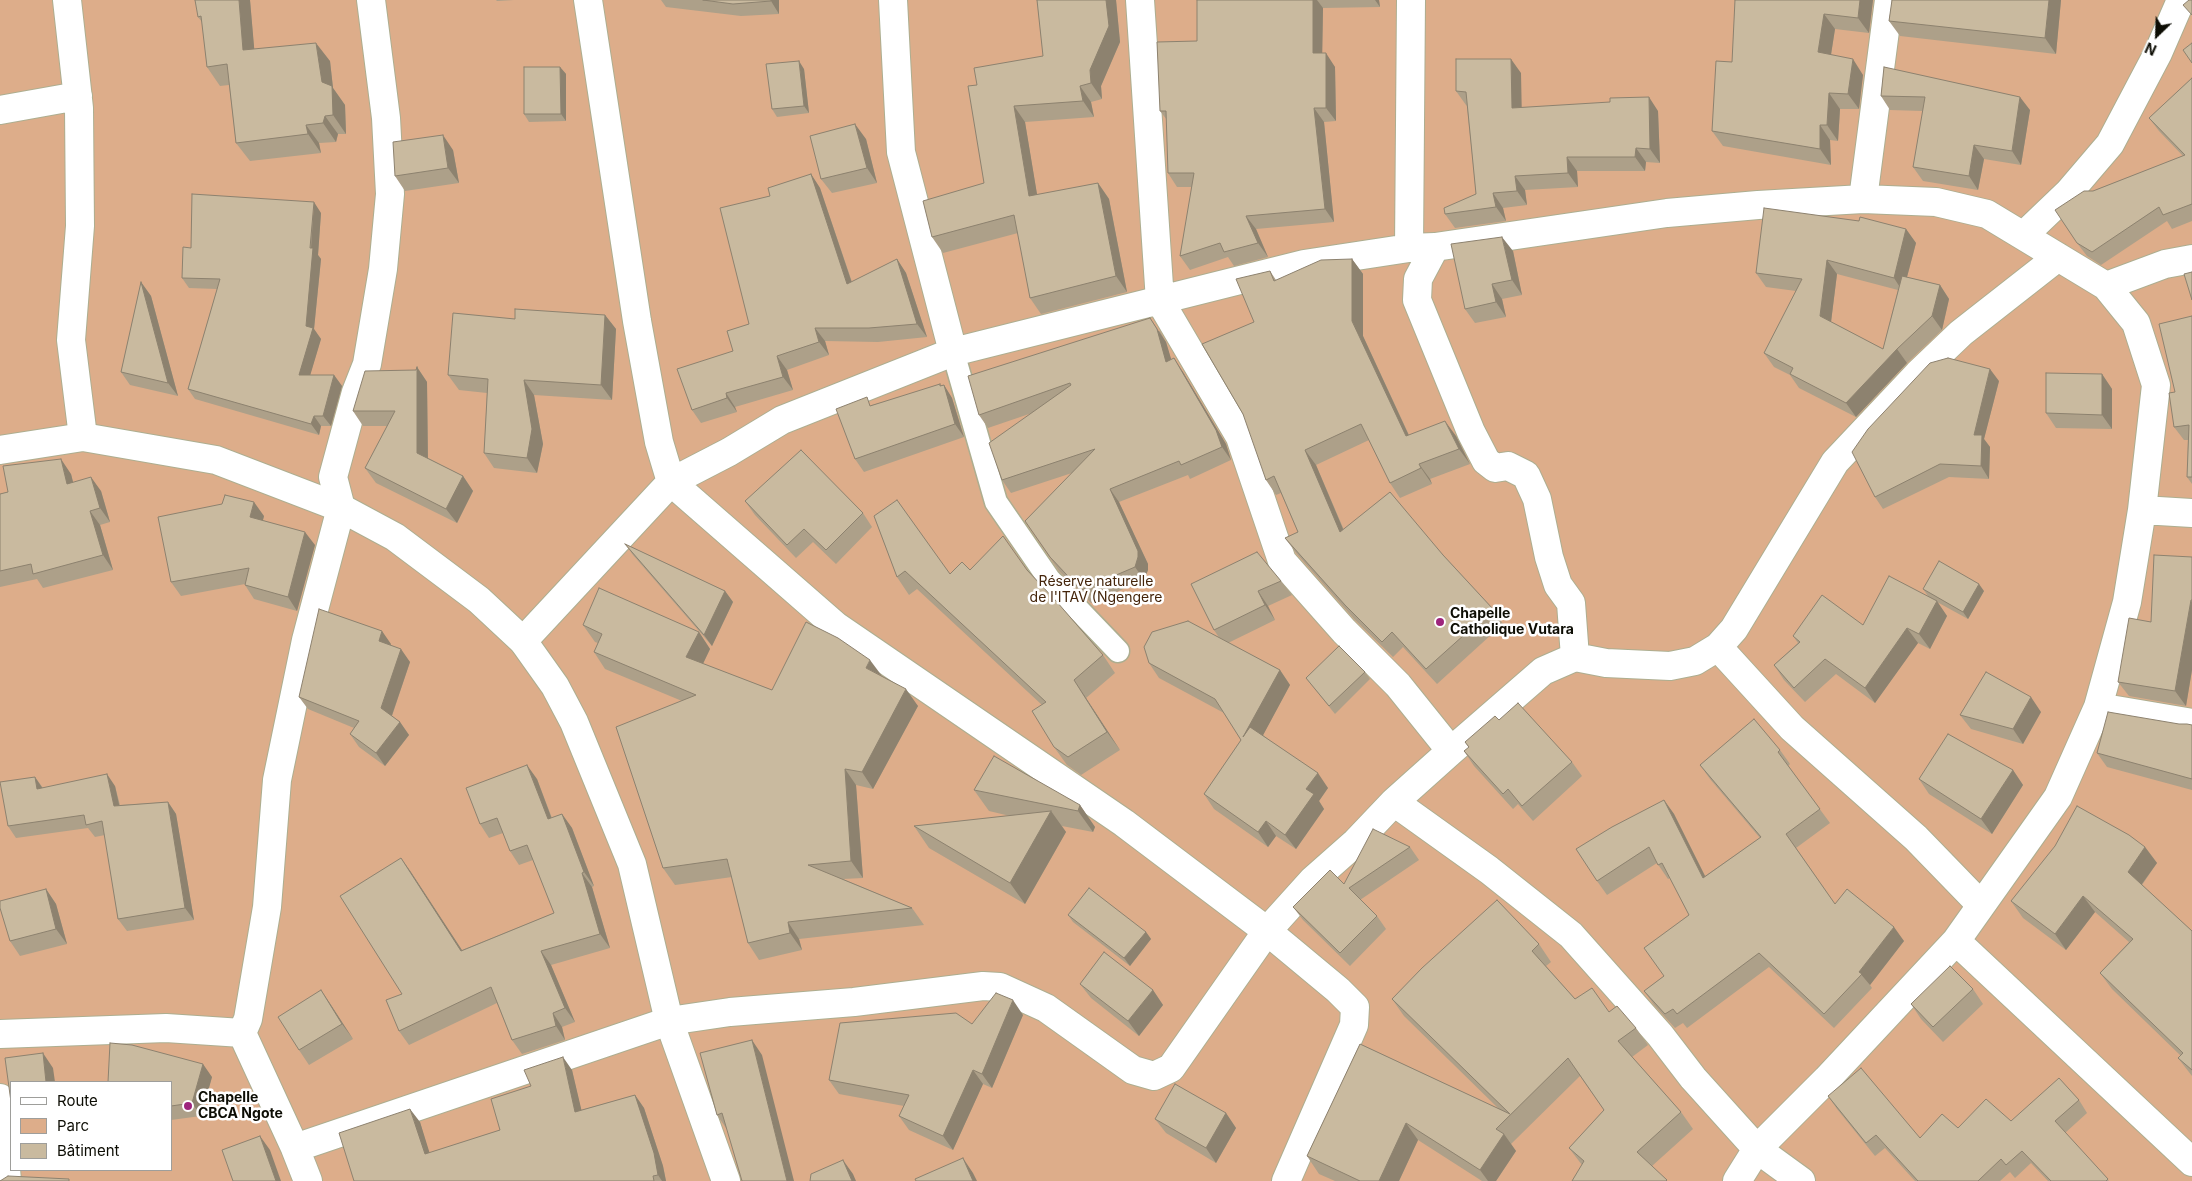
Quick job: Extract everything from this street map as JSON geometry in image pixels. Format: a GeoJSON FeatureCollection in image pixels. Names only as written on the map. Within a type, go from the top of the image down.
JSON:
{"type":"FeatureCollection","features":[{"type":"Feature","properties":{"kind":"street"},"geometry":{"type":"LineString","coordinates":[[67,0],[78,96],[80,226],[71,340],[83,437]]}},
{"type":"Feature","properties":{"kind":"street"},"geometry":{"type":"LineString","coordinates":[[308,1181],[295,1148],[242,1033],[248,1019],[267,907],[270,846],[277,780],[306,640],[341,508],[333,477],[356,392],[366,364],[383,269],[390,194],[386,118],[371,0]]}},
{"type":"Feature","properties":{"kind":"street"},"geometry":{"type":"LineString","coordinates":[[588,0],[637,321],[659,442],[671,482],[836,626],[1124,823],[1267,931],[1338,990],[1355,1007],[1354,1025],[1286,1181]]}},
{"type":"Feature","properties":{"kind":"street"},"geometry":{"type":"LineString","coordinates":[[893,0],[901,152],[953,352]]}},
{"type":"Feature","properties":{"kind":"street"},"geometry":{"type":"LineString","coordinates":[[1140,0],[1160,301],[1240,437],[1282,561],[1344,631],[1398,685],[1450,751]]}},
{"type":"Feature","properties":{"kind":"street"},"geometry":{"type":"LineString","coordinates":[[1410,0],[1422,248],[1417,300],[1471,432],[1486,462],[1495,468],[1508,466],[1526,475],[1537,499],[1551,564],[1558,586],[1571,603],[1574,657]]}},
{"type":"Feature","properties":{"kind":"street"},"geometry":{"type":"LineString","coordinates":[[1862,199],[1889,0]]}},
{"type":"Feature","properties":{"kind":"street"},"geometry":{"type":"LineString","coordinates":[[2024,235],[2069,192],[2110,144],[2158,53],[2181,0]]}},
{"type":"Feature","properties":{"kind":"street"},"geometry":{"type":"LineString","coordinates":[[0,110],[78,96]]}},
{"type":"Feature","properties":{"kind":"street"},"geometry":{"type":"LineString","coordinates":[[523,641],[671,482],[729,452],[782,420],[953,352],[1304,264],[1667,212],[1758,204],[1862,199],[1936,202],[1987,214],[2106,286],[2136,323],[2156,385],[2142,510],[2127,602],[2098,707],[2058,797],[1956,941],[1828,1079],[1757,1149],[1737,1181]]}},
{"type":"Feature","properties":{"kind":"street"},"geometry":{"type":"LineString","coordinates":[[295,1148],[670,1021],[730,1012],[854,1002],[983,986],[1000,987],[1046,1008],[1132,1070],[1154,1076],[1171,1068],[1267,931],[1313,880],[1356,842],[1394,802],[1450,751],[1544,671],[1574,657],[1606,663],[1670,666],[1696,661],[1718,647],[1734,629],[1835,462],[1918,374],[1961,333],[2058,257]]}},
{"type":"Feature","properties":{"kind":"street"},"geometry":{"type":"LineString","coordinates":[[2106,286],[2165,264],[2192,259]]}},
{"type":"Feature","properties":{"kind":"street"},"geometry":{"type":"LineString","coordinates":[[0,450],[83,437],[216,460],[341,508],[395,537],[479,600],[523,641],[555,686],[574,722],[632,864],[670,1021],[726,1181]]}},
{"type":"Feature","properties":{"kind":"street"},"geometry":{"type":"LineString","coordinates":[[2142,510],[2192,513]]}},
{"type":"Feature","properties":{"kind":"street"},"geometry":{"type":"LineString","coordinates":[[1718,647],[1792,728],[1916,838],[1981,905]]}},
{"type":"Feature","properties":{"kind":"street"},"geometry":{"type":"LineString","coordinates":[[2098,707],[2192,722]]}},
{"type":"Feature","properties":{"kind":"street"},"geometry":{"type":"LineString","coordinates":[[1394,802],[1489,870],[1570,935],[1757,1149],[1801,1181]]}},
{"type":"Feature","properties":{"kind":"street"},"geometry":{"type":"LineString","coordinates":[[1956,941],[2192,1162]]}},
{"type":"Feature","properties":{"kind":"street"},"geometry":{"type":"LineString","coordinates":[[0,1034],[166,1028],[242,1033]]}},
{"type":"Feature","properties":{"kind":"street"},"geometry":{"type":"LineString","coordinates":[[0,1098],[7,1181]]}},
{"type":"Feature","properties":{"kind":"lane"},"geometry":{"type":"LineString","coordinates":[[953,352],[996,502],[1049,578],[1118,651]]}},
{"type":"Feature","properties":{"kind":"green space","name":"Réserve naturelle de l'ITAV (Ngengere"},"geometry":{"type":"Polygon","coordinates":[[[0,0],[2192,0],[2192,1181],[0,1181],[0,0]]]}},
{"type":"Feature","properties":{"kind":"building"},"geometry":{"type":"Polygon","coordinates":[[[195,0],[239,0],[243,50],[316,43],[322,82],[332,86],[333,115],[325,116],[323,123],[306,125],[308,134],[236,143],[227,64],[207,67],[201,16],[198,17],[195,0]]]}},
{"type":"Feature","properties":{"kind":"building"},"geometry":{"type":"Polygon","coordinates":[[[703,0],[771,0],[771,1],[733,4],[703,0]]]}},
{"type":"Feature","properties":{"kind":"building"},"geometry":{"type":"Polygon","coordinates":[[[1037,0],[1106,0],[1109,26],[1090,70],[1091,83],[1080,86],[1083,101],[1014,106],[1029,196],[1098,183],[1116,276],[1030,298],[1014,215],[932,237],[923,201],[984,183],[968,86],[977,85],[974,68],[1043,56],[1037,0]]]}},
{"type":"Feature","properties":{"kind":"building"},"geometry":{"type":"Polygon","coordinates":[[[1197,0],[1313,0],[1313,53],[1326,53],[1326,108],[1314,108],[1325,209],[1246,216],[1258,243],[1224,252],[1220,243],[1180,256],[1194,173],[1168,173],[1166,111],[1160,111],[1157,42],[1197,41],[1197,0]]]}},
{"type":"Feature","properties":{"kind":"building"},"geometry":{"type":"Polygon","coordinates":[[[1735,0],[1860,0],[1858,18],[1824,14],[1818,52],[1853,59],[1848,94],[1829,93],[1827,125],[1820,125],[1820,149],[1712,131],[1716,61],[1732,62],[1735,0]]]}},
{"type":"Feature","properties":{"kind":"building"},"geometry":{"type":"Polygon","coordinates":[[[1892,0],[2049,0],[2045,38],[1889,21],[1892,0]]]}},
{"type":"Feature","properties":{"kind":"building"},"geometry":{"type":"Polygon","coordinates":[[[2192,0],[2192,15],[2183,5],[2192,0]]]}},
{"type":"Feature","properties":{"kind":"building"},"geometry":{"type":"Polygon","coordinates":[[[2192,43],[2192,63],[2183,50],[2192,43]]]}},
{"type":"Feature","properties":{"kind":"building"},"geometry":{"type":"Polygon","coordinates":[[[1456,59],[1511,59],[1512,108],[1610,102],[1610,98],[1649,97],[1650,149],[1636,148],[1635,157],[1567,157],[1568,173],[1515,176],[1517,191],[1493,193],[1496,207],[1445,214],[1444,208],[1476,194],[1466,92],[1456,91],[1456,59]]]}},
{"type":"Feature","properties":{"kind":"building"},"geometry":{"type":"Polygon","coordinates":[[[799,61],[804,106],[772,109],[766,64],[799,61]]]}},
{"type":"Feature","properties":{"kind":"building"},"geometry":{"type":"Polygon","coordinates":[[[524,67],[560,67],[561,114],[524,114],[524,67]]]}},
{"type":"Feature","properties":{"kind":"building"},"geometry":{"type":"Polygon","coordinates":[[[1884,67],[2020,97],[2012,151],[1974,145],[1969,176],[1913,167],[1925,97],[1881,96],[1884,67]]]}},
{"type":"Feature","properties":{"kind":"building"},"geometry":{"type":"Polygon","coordinates":[[[2192,78],[2192,204],[2163,215],[2159,207],[2092,252],[2077,243],[2055,210],[2084,191],[2093,191],[2185,155],[2149,118],[2192,78]]]}},
{"type":"Feature","properties":{"kind":"building"},"geometry":{"type":"Polygon","coordinates":[[[855,124],[867,168],[821,179],[810,136],[855,124]]]}},
{"type":"Feature","properties":{"kind":"building"},"geometry":{"type":"Polygon","coordinates":[[[443,135],[448,168],[395,176],[393,142],[443,135]]]}},
{"type":"Feature","properties":{"kind":"building"},"geometry":{"type":"Polygon","coordinates":[[[811,174],[847,284],[897,259],[917,324],[869,328],[815,328],[819,342],[777,356],[783,377],[726,393],[727,398],[692,410],[677,369],[733,351],[727,331],[749,324],[720,208],[770,196],[768,188],[811,174]]]}},
{"type":"Feature","properties":{"kind":"building"},"geometry":{"type":"Polygon","coordinates":[[[192,194],[314,202],[310,248],[313,248],[306,326],[313,328],[299,375],[334,375],[323,416],[314,416],[311,424],[188,389],[220,279],[182,278],[183,247],[191,248],[192,194]]]}},
{"type":"Feature","properties":{"kind":"building"},"geometry":{"type":"Polygon","coordinates":[[[1764,208],[1859,221],[1860,217],[1906,229],[1894,278],[1827,260],[1820,316],[1883,349],[1902,276],[1940,285],[1932,316],[1897,349],[1846,403],[1790,374],[1793,368],[1764,353],[1802,279],[1756,273],[1764,208]]]}},
{"type":"Feature","properties":{"kind":"building"},"geometry":{"type":"Polygon","coordinates":[[[1502,237],[1512,280],[1492,284],[1496,302],[1465,309],[1451,244],[1502,237]]]}},
{"type":"Feature","properties":{"kind":"building"},"geometry":{"type":"Polygon","coordinates":[[[1352,259],[1352,321],[1406,436],[1445,421],[1459,449],[1419,464],[1421,468],[1390,483],[1361,424],[1305,450],[1340,532],[1390,492],[1443,555],[1493,609],[1426,669],[1392,632],[1382,642],[1345,605],[1285,538],[1298,532],[1274,476],[1266,480],[1243,414],[1202,344],[1254,322],[1236,279],[1270,271],[1274,281],[1321,260],[1352,259]]]}},
{"type":"Feature","properties":{"kind":"building"},"geometry":{"type":"Polygon","coordinates":[[[2192,272],[2192,300],[2184,274],[2192,272]]]}},
{"type":"Feature","properties":{"kind":"building"},"geometry":{"type":"Polygon","coordinates":[[[141,282],[168,383],[121,372],[141,282]]]}},
{"type":"Feature","properties":{"kind":"building"},"geometry":{"type":"Polygon","coordinates":[[[515,309],[605,315],[601,385],[524,380],[532,429],[527,458],[484,453],[488,379],[448,375],[453,313],[515,319],[515,309]]]}},
{"type":"Feature","properties":{"kind":"building"},"geometry":{"type":"Polygon","coordinates":[[[2192,316],[2192,477],[2187,477],[2189,425],[2174,427],[2169,393],[2175,392],[2159,324],[2192,316]]]}},
{"type":"Feature","properties":{"kind":"building"},"geometry":{"type":"Polygon","coordinates":[[[1150,318],[1157,329],[1166,362],[1174,358],[1216,430],[1222,447],[1181,465],[1179,461],[1110,489],[1138,551],[1138,557],[1135,567],[1081,590],[1050,557],[1025,521],[1095,449],[1002,480],[989,443],[1071,385],[1070,383],[979,415],[968,376],[1150,318]]]}},
{"type":"Feature","properties":{"kind":"building"},"geometry":{"type":"Polygon","coordinates":[[[1948,358],[1990,369],[1974,435],[1982,435],[1981,466],[1940,464],[1875,497],[1852,452],[1868,429],[1930,363],[1948,358]]]}},
{"type":"Feature","properties":{"kind":"building"},"geometry":{"type":"Polygon","coordinates":[[[417,367],[417,453],[463,476],[446,509],[365,468],[395,411],[353,411],[365,371],[416,370],[417,367]]]}},
{"type":"Feature","properties":{"kind":"building"},"geometry":{"type":"Polygon","coordinates":[[[2046,373],[2102,374],[2102,415],[2046,413],[2046,373]]]}},
{"type":"Feature","properties":{"kind":"building"},"geometry":{"type":"Polygon","coordinates":[[[940,384],[940,386],[944,385],[955,424],[855,459],[836,409],[867,397],[870,406],[940,384]]]}},
{"type":"Feature","properties":{"kind":"building"},"geometry":{"type":"Polygon","coordinates":[[[801,450],[863,513],[826,550],[804,529],[787,545],[745,501],[801,450]]]}},
{"type":"Feature","properties":{"kind":"building"},"geometry":{"type":"Polygon","coordinates":[[[61,459],[67,484],[91,477],[100,508],[90,511],[103,555],[33,574],[31,564],[0,571],[0,494],[8,492],[3,466],[61,459]]]}},
{"type":"Feature","properties":{"kind":"building"},"geometry":{"type":"Polygon","coordinates":[[[225,495],[254,502],[250,517],[305,532],[288,597],[245,585],[249,568],[171,582],[158,517],[222,504],[225,495]]]}},
{"type":"Feature","properties":{"kind":"building"},"geometry":{"type":"Polygon","coordinates":[[[897,500],[950,574],[962,562],[970,570],[1003,536],[1027,570],[1103,655],[1074,680],[1107,732],[1068,757],[1054,747],[1032,711],[1046,702],[905,571],[897,577],[874,516],[897,500]]]}},
{"type":"Feature","properties":{"kind":"building"},"geometry":{"type":"Polygon","coordinates":[[[625,544],[725,591],[704,635],[625,544]]]}},
{"type":"Feature","properties":{"kind":"building"},"geometry":{"type":"Polygon","coordinates":[[[1257,552],[1281,581],[1258,591],[1265,605],[1214,630],[1191,584],[1257,552]]]}},
{"type":"Feature","properties":{"kind":"building"},"geometry":{"type":"Polygon","coordinates":[[[2154,555],[2192,557],[2192,600],[2175,691],[2118,682],[2129,618],[2151,622],[2154,555]]]}},
{"type":"Feature","properties":{"kind":"building"},"geometry":{"type":"Polygon","coordinates":[[[1939,561],[1979,584],[1963,612],[1923,589],[1939,561]]]}},
{"type":"Feature","properties":{"kind":"building"},"geometry":{"type":"Polygon","coordinates":[[[1889,576],[1937,601],[1919,634],[1907,628],[1865,688],[1825,659],[1794,688],[1774,665],[1800,642],[1793,636],[1822,595],[1863,625],[1889,576]]]}},
{"type":"Feature","properties":{"kind":"building"},"geometry":{"type":"Polygon","coordinates":[[[599,588],[699,632],[686,657],[772,690],[806,622],[838,638],[870,660],[866,668],[906,689],[862,772],[845,769],[851,861],[808,865],[912,908],[788,922],[790,933],[748,943],[727,859],[663,868],[616,727],[696,695],[594,652],[602,634],[583,625],[599,588]]]}},
{"type":"Feature","properties":{"kind":"building"},"geometry":{"type":"Polygon","coordinates":[[[319,609],[382,631],[379,641],[401,649],[381,708],[400,722],[376,753],[350,734],[359,721],[299,697],[319,609]]]}},
{"type":"Feature","properties":{"kind":"building"},"geometry":{"type":"Polygon","coordinates":[[[1188,621],[1280,670],[1243,737],[1250,727],[1318,773],[1306,789],[1314,794],[1285,835],[1266,821],[1258,832],[1204,794],[1241,740],[1215,699],[1149,663],[1144,647],[1152,632],[1188,621]]]}},
{"type":"Feature","properties":{"kind":"building"},"geometry":{"type":"Polygon","coordinates":[[[1339,646],[1365,672],[1329,706],[1306,678],[1339,646]]]}},
{"type":"Feature","properties":{"kind":"building"},"geometry":{"type":"Polygon","coordinates":[[[1986,672],[2031,697],[2013,729],[1960,715],[1986,672]]]}},
{"type":"Feature","properties":{"kind":"building"},"geometry":{"type":"Polygon","coordinates":[[[1518,703],[1572,762],[1522,806],[1508,789],[1503,794],[1464,751],[1469,747],[1465,742],[1495,716],[1499,720],[1518,703]]]}},
{"type":"Feature","properties":{"kind":"building"},"geometry":{"type":"Polygon","coordinates":[[[2108,712],[2192,725],[2192,779],[2097,753],[2108,712]]]}},
{"type":"Feature","properties":{"kind":"building"},"geometry":{"type":"Polygon","coordinates":[[[1754,719],[1780,750],[1778,752],[1820,809],[1786,834],[1835,904],[1847,889],[1894,927],[1859,972],[1862,974],[1824,1014],[1759,953],[1677,1014],[1673,1009],[1665,1014],[1644,991],[1664,976],[1644,948],[1689,915],[1662,863],[1658,865],[1649,847],[1597,881],[1576,849],[1612,827],[1664,800],[1703,878],[1761,837],[1700,765],[1754,719]]]}},
{"type":"Feature","properties":{"kind":"building"},"geometry":{"type":"Polygon","coordinates":[[[1948,734],[2013,770],[1981,819],[1919,779],[1948,734]]]}},
{"type":"Feature","properties":{"kind":"building"},"geometry":{"type":"Polygon","coordinates":[[[994,756],[1080,805],[1078,811],[974,790],[994,756]]]}},
{"type":"Feature","properties":{"kind":"building"},"geometry":{"type":"Polygon","coordinates":[[[527,765],[548,819],[562,814],[584,872],[582,873],[600,934],[541,951],[565,1008],[553,1013],[556,1026],[512,1040],[491,987],[399,1031],[386,1000],[402,994],[340,896],[401,858],[461,951],[554,913],[527,845],[510,851],[497,818],[480,824],[466,788],[527,765]]]}},
{"type":"Feature","properties":{"kind":"building"},"geometry":{"type":"Polygon","coordinates":[[[107,774],[114,806],[168,802],[185,908],[118,919],[102,821],[86,825],[84,815],[8,826],[0,782],[35,777],[37,789],[107,774]]]}},
{"type":"Feature","properties":{"kind":"building"},"geometry":{"type":"Polygon","coordinates":[[[2077,806],[2129,835],[2145,847],[2128,872],[2192,931],[2192,1070],[2178,1058],[2183,1053],[2100,973],[2133,939],[2083,896],[2055,934],[2011,901],[2055,846],[2077,806]]]}},
{"type":"Feature","properties":{"kind":"building"},"geometry":{"type":"Polygon","coordinates":[[[1051,811],[1010,883],[914,826],[1051,811]]]}},
{"type":"Feature","properties":{"kind":"building"},"geometry":{"type":"Polygon","coordinates":[[[1373,829],[1410,847],[1349,888],[1377,916],[1340,953],[1293,907],[1330,870],[1344,884],[1373,829]]]}},
{"type":"Feature","properties":{"kind":"building"},"geometry":{"type":"Polygon","coordinates":[[[1089,888],[1146,932],[1124,958],[1068,915],[1089,888]]]}},
{"type":"Feature","properties":{"kind":"building"},"geometry":{"type":"Polygon","coordinates":[[[46,889],[56,929],[10,941],[0,908],[0,901],[46,889]]]}},
{"type":"Feature","properties":{"kind":"building"},"geometry":{"type":"Polygon","coordinates":[[[1497,900],[1539,944],[1532,951],[1575,999],[1592,988],[1609,1012],[1617,1006],[1636,1028],[1618,1041],[1681,1112],[1637,1152],[1666,1181],[1572,1181],[1584,1161],[1569,1148],[1604,1110],[1568,1058],[1496,1129],[1504,1134],[1480,1170],[1406,1123],[1379,1181],[1360,1181],[1307,1156],[1360,1044],[1510,1114],[1392,999],[1422,968],[1497,900]]]}},
{"type":"Feature","properties":{"kind":"building"},"geometry":{"type":"Polygon","coordinates":[[[1104,952],[1153,990],[1128,1021],[1080,984],[1104,952]]]}},
{"type":"Feature","properties":{"kind":"building"},"geometry":{"type":"Polygon","coordinates":[[[1950,966],[1973,989],[1933,1027],[1911,1004],[1950,966]]]}},
{"type":"Feature","properties":{"kind":"building"},"geometry":{"type":"Polygon","coordinates":[[[321,990],[342,1024],[299,1050],[278,1017],[321,990]]]}},
{"type":"Feature","properties":{"kind":"building"},"geometry":{"type":"Polygon","coordinates":[[[996,993],[1013,1000],[982,1074],[973,1070],[943,1136],[899,1116],[909,1095],[829,1080],[840,1023],[956,1013],[972,1024],[996,993]]]}},
{"type":"Feature","properties":{"kind":"building"},"geometry":{"type":"Polygon","coordinates":[[[752,1040],[787,1181],[742,1181],[722,1113],[717,1115],[700,1053],[752,1040]]]}},
{"type":"Feature","properties":{"kind":"building"},"geometry":{"type":"Polygon","coordinates":[[[110,1043],[132,1045],[203,1064],[192,1103],[172,1106],[172,1081],[108,1081],[110,1043]]]}},
{"type":"Feature","properties":{"kind":"building"},"geometry":{"type":"Polygon","coordinates":[[[43,1053],[46,1081],[10,1081],[10,1095],[5,1058],[43,1053]]]}},
{"type":"Feature","properties":{"kind":"building"},"geometry":{"type":"Polygon","coordinates":[[[563,1057],[575,1112],[635,1095],[654,1153],[658,1175],[653,1176],[654,1181],[354,1181],[339,1133],[410,1109],[425,1154],[500,1130],[491,1099],[531,1086],[524,1070],[563,1057]]]}},
{"type":"Feature","properties":{"kind":"building"},"geometry":{"type":"Polygon","coordinates":[[[1861,1068],[1920,1138],[1942,1114],[1958,1128],[1986,1099],[2011,1121],[2059,1078],[2079,1100],[2055,1121],[2108,1179],[2106,1181],[2051,1181],[2022,1151],[2006,1165],[2001,1159],[1978,1181],[1918,1181],[1876,1135],[1866,1143],[1828,1096],[1861,1068]]]}},
{"type":"Feature","properties":{"kind":"building"},"geometry":{"type":"Polygon","coordinates":[[[1175,1084],[1226,1113],[1206,1148],[1155,1119],[1175,1084]]]}},
{"type":"Feature","properties":{"kind":"building"},"geometry":{"type":"Polygon","coordinates":[[[260,1136],[276,1181],[233,1181],[222,1150],[260,1136]]]}},
{"type":"Feature","properties":{"kind":"building"},"geometry":{"type":"Polygon","coordinates":[[[963,1158],[973,1181],[916,1181],[915,1179],[963,1158]]]}},
{"type":"Feature","properties":{"kind":"building"},"geometry":{"type":"Polygon","coordinates":[[[843,1160],[852,1181],[810,1181],[811,1174],[843,1160]]]}},
{"type":"Feature","properties":{"kind":"building"},"geometry":{"type":"Polygon","coordinates":[[[8,1176],[69,1179],[69,1181],[0,1181],[8,1176]]]}},
{"type":"Feature","properties":{"kind":"place","name":"Chapelle Catholique Vutara"},"geometry":{"type":"Point","coordinates":[1440,622]}},
{"type":"Feature","properties":{"kind":"place","name":"Chapelle CBCA Ngote"},"geometry":{"type":"Point","coordinates":[188,1106]}}]}
